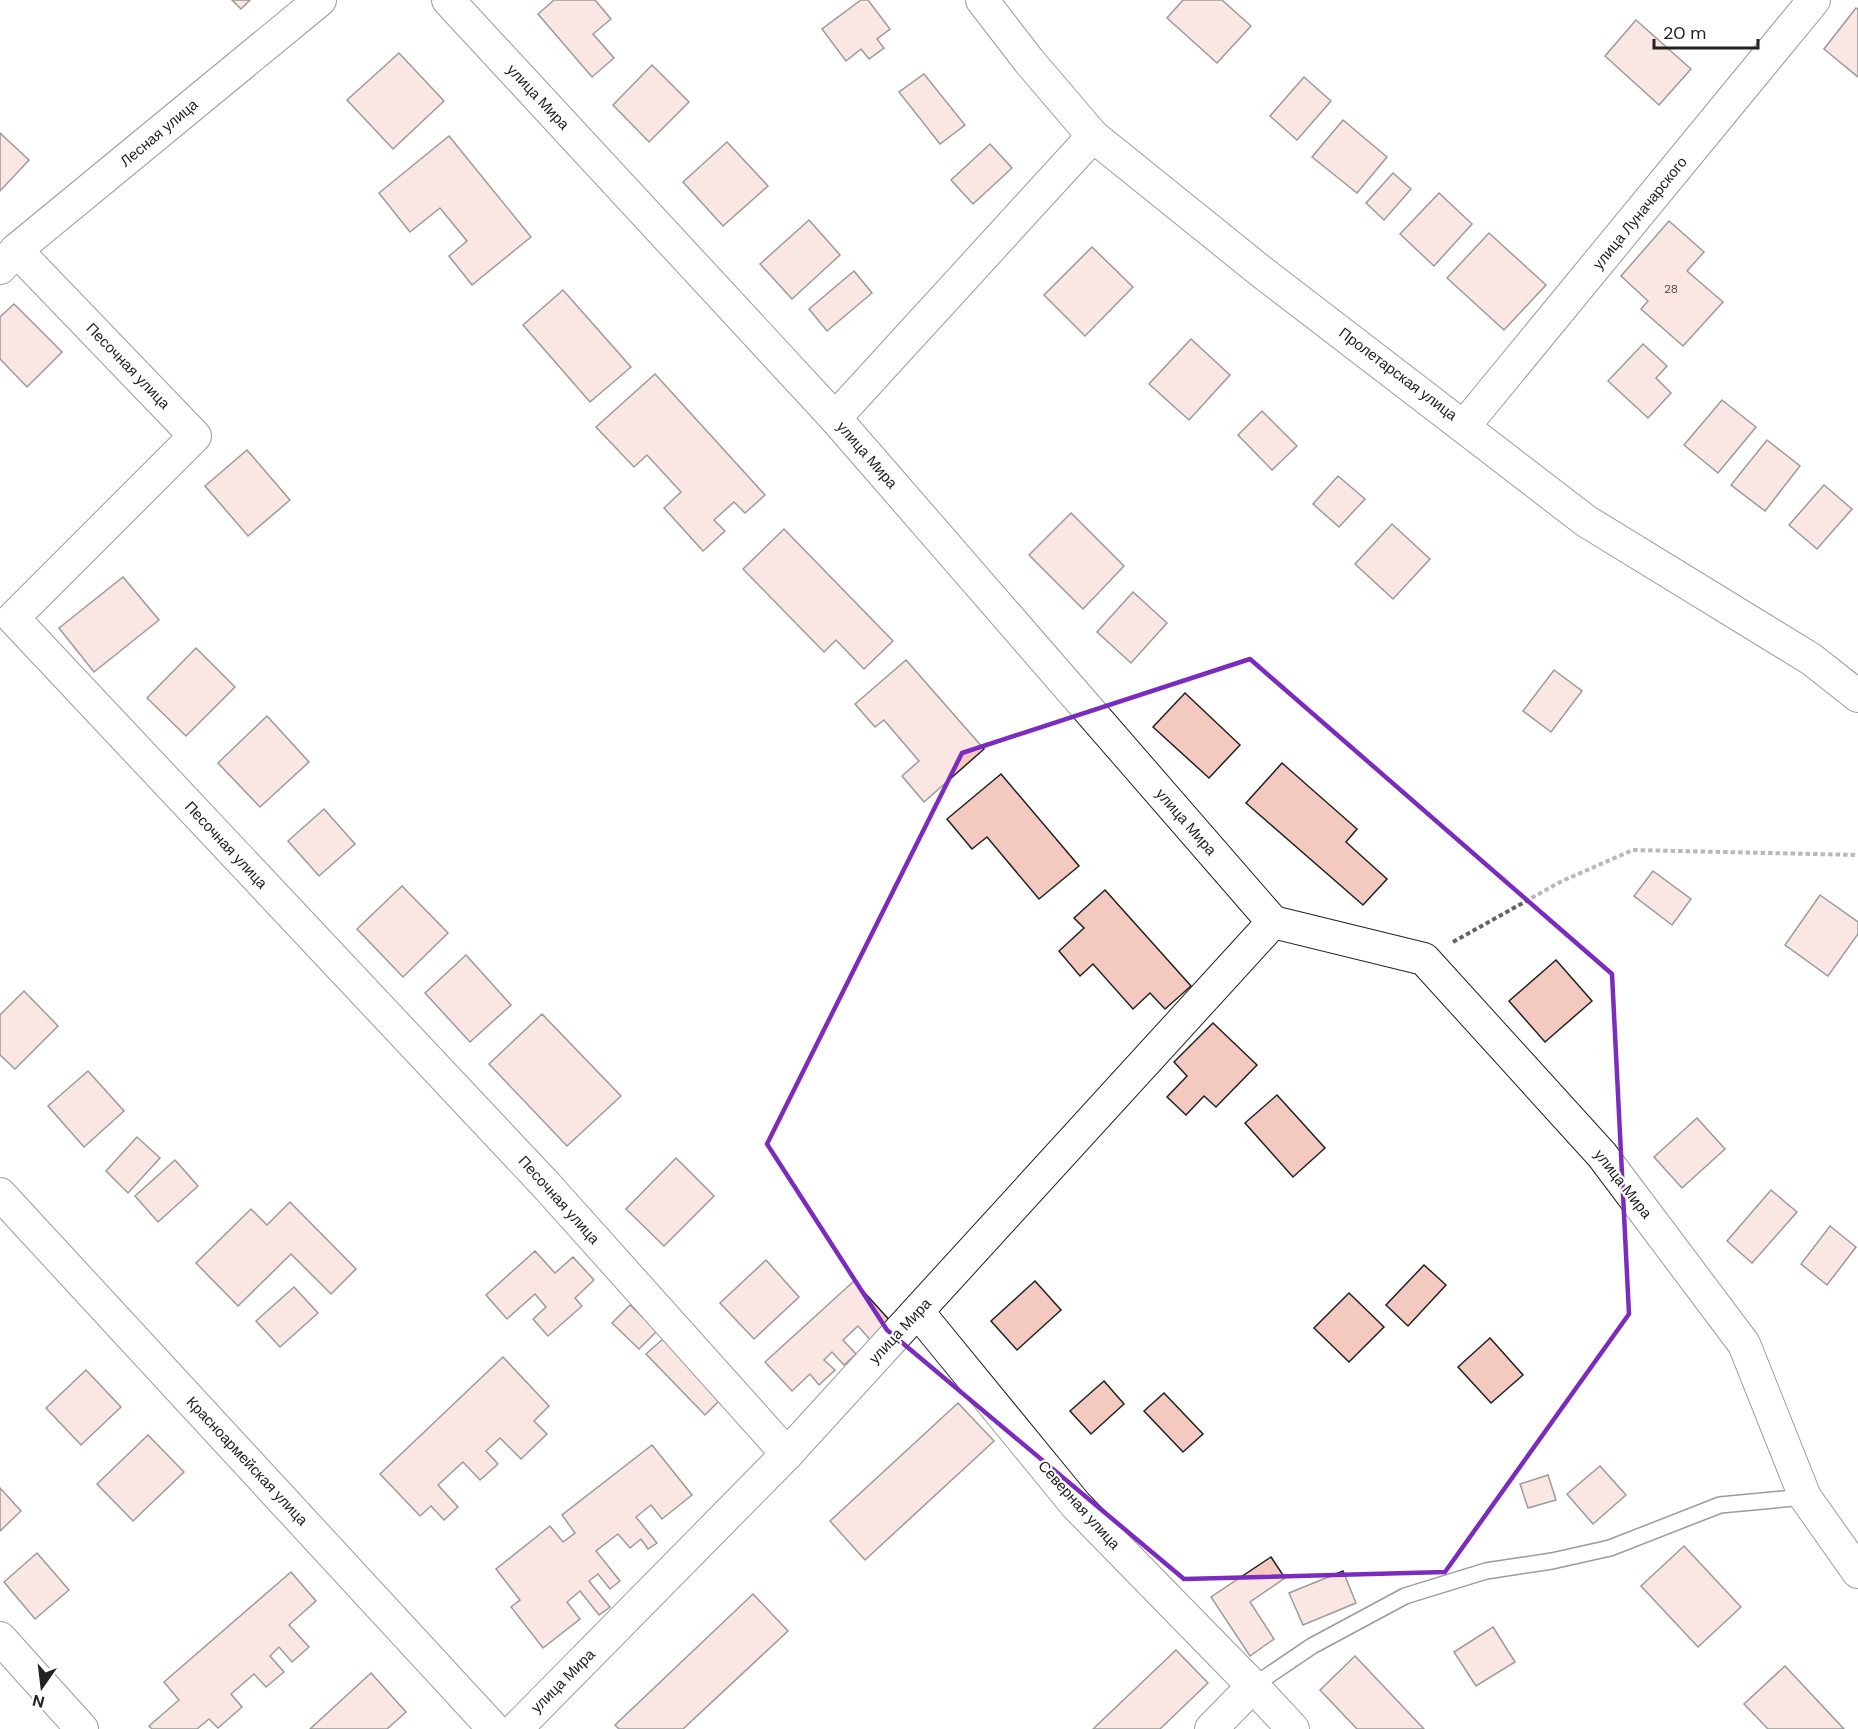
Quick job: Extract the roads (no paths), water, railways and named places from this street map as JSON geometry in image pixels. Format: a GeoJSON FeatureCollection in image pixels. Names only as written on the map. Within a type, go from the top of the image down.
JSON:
{"type":"FeatureCollection","features":[{"type":"Feature","properties":{"kind":"street","name":"Лесная улица"},"geometry":{"type":"LineString","coordinates":[[8,259],[320,0]]}},
{"type":"Feature","properties":{"kind":"street","name":"улица Мира"},"geometry":{"type":"LineString","coordinates":[[448,0],[835,418],[1273,922],[1424,959],[1602,1155],[1743,1344],[1805,1497],[1858,1572]]}},
{"type":"Feature","properties":{"kind":"street","name":"Пролетарская улица"},"geometry":{"type":"LineString","coordinates":[[982,0],[1029,61],[1093,136],[1263,273],[1465,425],[1586,521],[1811,659],[1858,696]]}},
{"type":"Feature","properties":{"kind":"street","name":"улица Луначарского"},"geometry":{"type":"LineString","coordinates":[[1465,425],[1814,0]]}},
{"type":"Feature","properties":{"kind":"street"},"geometry":{"type":"LineString","coordinates":[[835,418],[1093,136]]}},
{"type":"Feature","properties":{"kind":"street","name":"Песочная улица"},"geometry":{"type":"LineString","coordinates":[[8,259],[195,436],[13,618],[547,1186],[787,1454]]}},
{"type":"Feature","properties":{"kind":"street","name":"улица Мира"},"geometry":{"type":"LineString","coordinates":[[516,1729],[787,1454],[1273,922]]}},
{"type":"Feature","properties":{"kind":"street","name":"Красноармейская улица"},"geometry":{"type":"LineString","coordinates":[[0,1194],[494,1729]]}},
{"type":"Feature","properties":{"kind":"street","name":"Северная улица"},"geometry":{"type":"LineString","coordinates":[[918,1311],[1076,1505],[1247,1692],[1293,1729]]}},
{"type":"Feature","properties":{"kind":"street"},"geometry":{"type":"LineString","coordinates":[[0,1638],[82,1729]]}},
{"type":"Feature","properties":{"kind":"street"},"geometry":{"type":"LineString","coordinates":[[1211,1729],[1247,1692]]}},
{"type":"Feature","properties":{"kind":"lane"},"geometry":{"type":"LineString","coordinates":[[1247,1692],[1312,1646],[1405,1596],[1486,1571],[1552,1561],[1610,1548],[1720,1505],[1805,1497]]}}]}
